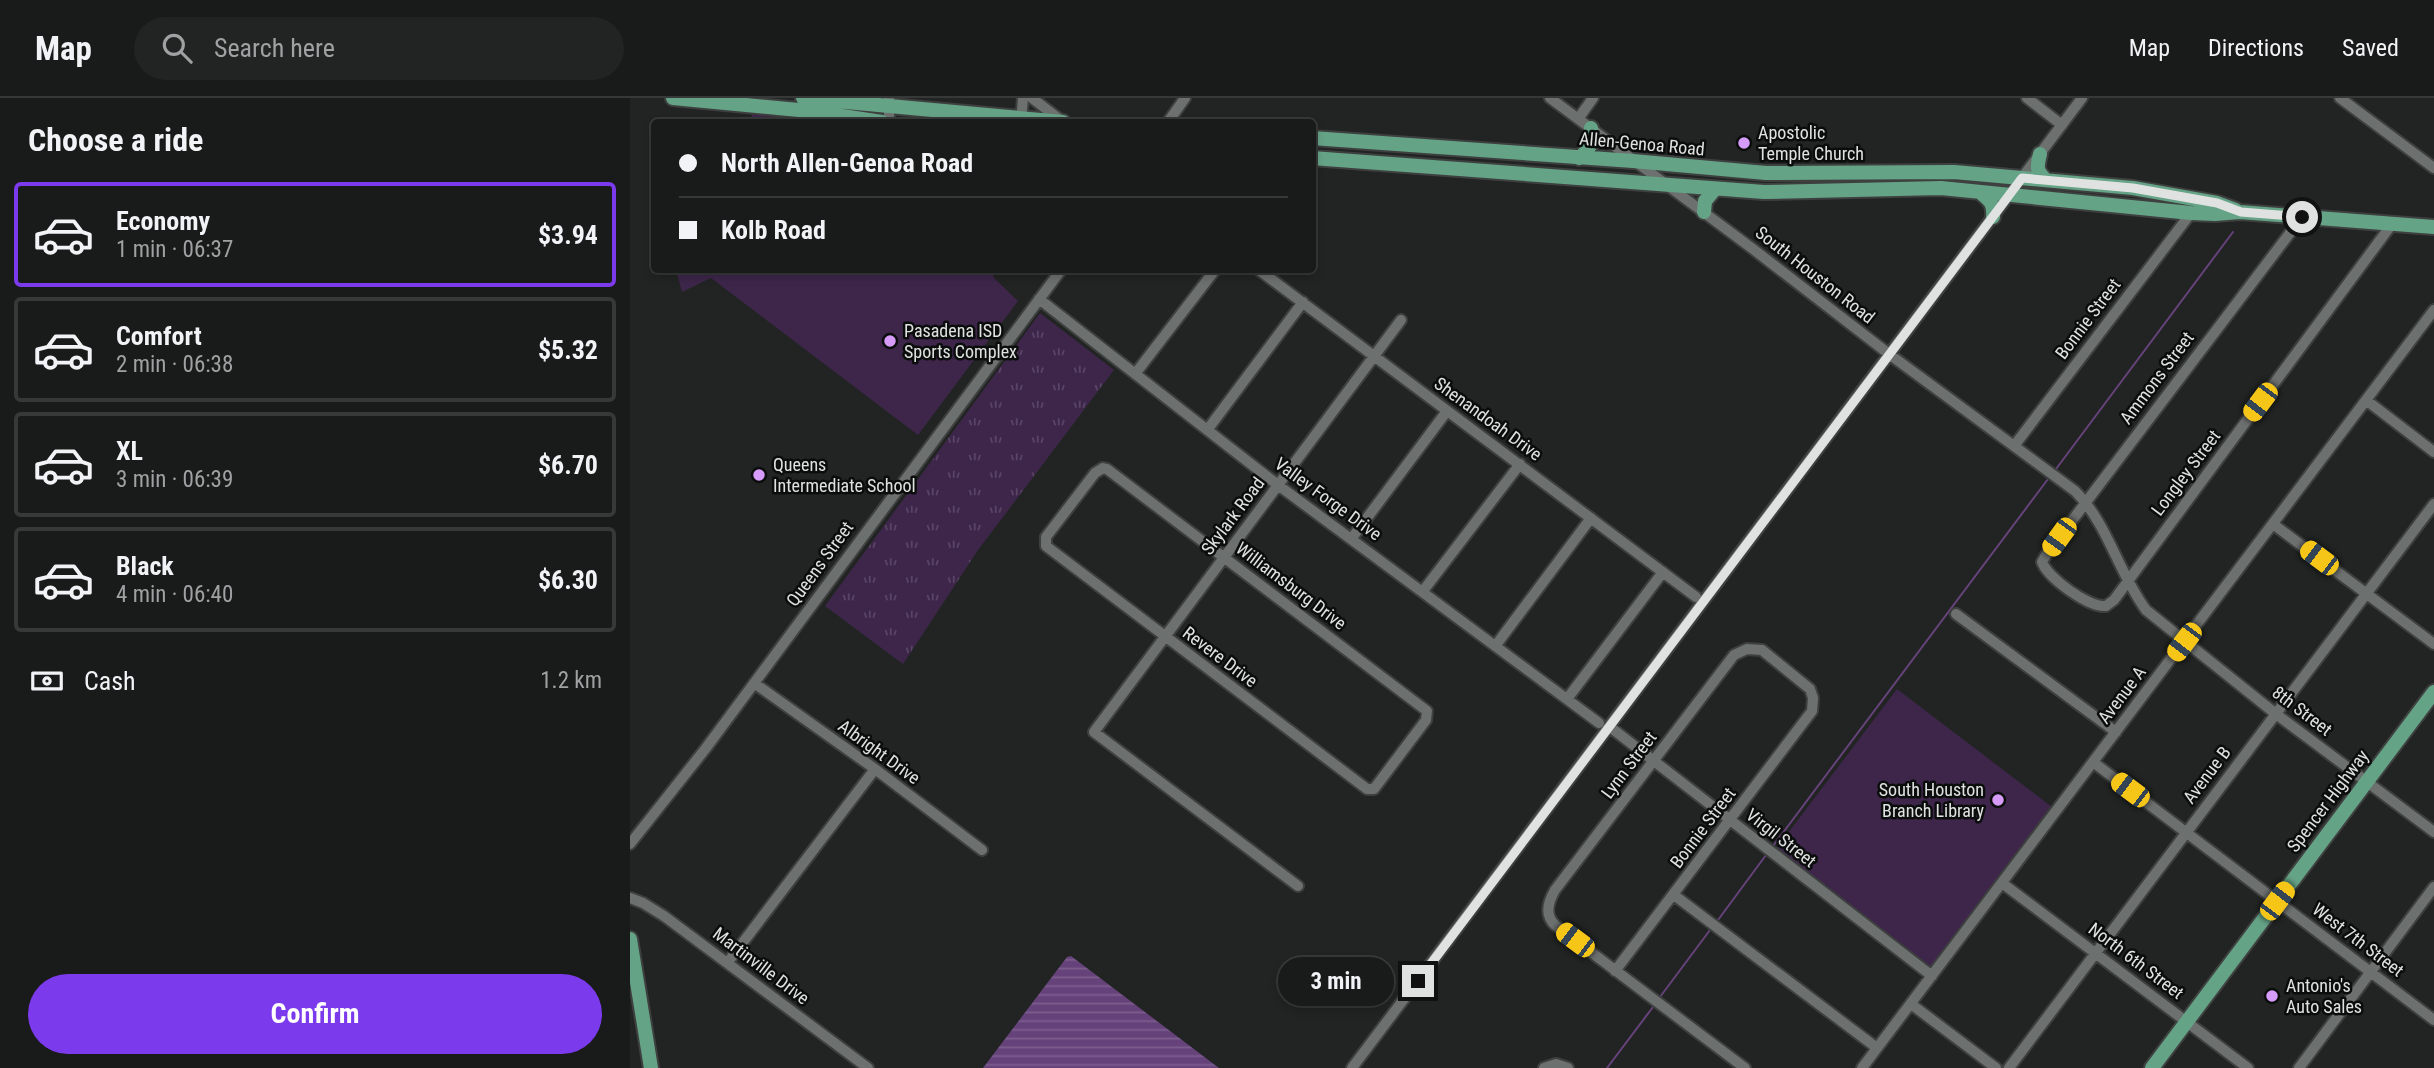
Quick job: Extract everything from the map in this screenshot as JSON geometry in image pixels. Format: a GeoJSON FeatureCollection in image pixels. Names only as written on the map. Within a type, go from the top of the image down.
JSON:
{"type":"FeatureCollection","features":[{"type":"Feature","properties":{"kind":"main road"},"geometry":{"type":"LineString","coordinates":[[673,98],[703,99],[862,119]]}},
{"type":"Feature","properties":{"kind":"main road"},"geometry":{"type":"LineString","coordinates":[[803,98],[889,102],[1007,119]]}},
{"type":"Feature","properties":{"kind":"main road"},"geometry":{"type":"LineString","coordinates":[[1579,158],[1588,151],[1593,136],[1591,128]]}},
{"type":"Feature","properties":{"kind":"main road"},"geometry":{"type":"LineString","coordinates":[[1317,139],[1316,158],[1513,174],[1764,192],[1941,188],[2190,213],[2241,212],[2434,227]]}},
{"type":"Feature","properties":{"kind":"main road","name":"Allen-Genoa Road"},"geometry":{"type":"LineString","coordinates":[[1317,139],[1766,173],[1954,172],[2045,179],[2133,188],[2217,203],[2241,212]]}},
{"type":"Feature","properties":{"kind":"main road"},"geometry":{"type":"LineString","coordinates":[[1513,174],[1515,154]]}},
{"type":"Feature","properties":{"kind":"main road"},"geometry":{"type":"LineString","coordinates":[[2040,154],[2037,167],[2039,174],[2045,179]]}},
{"type":"Feature","properties":{"kind":"main road"},"geometry":{"type":"LineString","coordinates":[[1590,178],[1612,177],[1633,161]]}},
{"type":"Feature","properties":{"kind":"main road"},"geometry":{"type":"LineString","coordinates":[[1669,186],[1684,174],[1707,168]]}},
{"type":"Feature","properties":{"kind":"main road"},"geometry":{"type":"LineString","coordinates":[[1884,172],[1885,190]]}},
{"type":"Feature","properties":{"kind":"main road"},"geometry":{"type":"LineString","coordinates":[[1764,192],[1766,173]]}},
{"type":"Feature","properties":{"kind":"main road"},"geometry":{"type":"LineString","coordinates":[[1704,212],[1705,201],[1714,189]]}},
{"type":"Feature","properties":{"kind":"main road"},"geometry":{"type":"LineString","coordinates":[[1982,194],[1991,200],[1994,207],[1993,217]]}},
{"type":"Feature","properties":{"kind":"main road","name":"Spencer Highway"},"geometry":{"type":"LineString","coordinates":[[2152,1068],[2434,692]]}},
{"type":"Feature","properties":{"kind":"main road"},"geometry":{"type":"LineString","coordinates":[[630,939],[651,1068]]}},
{"type":"Feature","properties":{"kind":"street"},"geometry":{"type":"LineString","coordinates":[[1021,119],[1023,98]]}},
{"type":"Feature","properties":{"kind":"street"},"geometry":{"type":"LineString","coordinates":[[1032,98],[1060,119]]}},
{"type":"Feature","properties":{"kind":"street"},"geometry":{"type":"LineString","coordinates":[[1170,119],[1185,98]]}},
{"type":"Feature","properties":{"kind":"street","name":"South Houston Road"},"geometry":{"type":"LineString","coordinates":[[1550,98],[2075,491],[2099,521],[2127,581],[2146,610],[2184,642]]}},
{"type":"Feature","properties":{"kind":"street"},"geometry":{"type":"LineString","coordinates":[[1578,118],[1593,98]]}},
{"type":"Feature","properties":{"kind":"street"},"geometry":{"type":"LineString","coordinates":[[2027,98],[2062,125]]}},
{"type":"Feature","properties":{"kind":"street"},"geometry":{"type":"LineString","coordinates":[[1352,1068],[1604,725],[1993,217],[2003,195],[2040,154],[2082,98]]}},
{"type":"Feature","properties":{"kind":"street"},"geometry":{"type":"LineString","coordinates":[[2340,98],[2434,168]]}},
{"type":"Feature","properties":{"kind":"street","name":"Bonnie Street"},"geometry":{"type":"LineString","coordinates":[[2014,446],[2190,213]]}},
{"type":"Feature","properties":{"kind":"street","name":"Ammons Street"},"geometry":{"type":"LineString","coordinates":[[2106,606],[2092,605],[2048,574],[2042,562],[2085,501],[2302,217]]}},
{"type":"Feature","properties":{"kind":"street","name":"Longley Street"},"geometry":{"type":"LineString","coordinates":[[2106,606],[2392,224]]}},
{"type":"Feature","properties":{"kind":"street","name":"Queens Street"},"geometry":{"type":"LineString","coordinates":[[630,844],[754,683],[1059,273]]}},
{"type":"Feature","properties":{"kind":"street"},"geometry":{"type":"LineString","coordinates":[[1135,374],[1213,273]]}},
{"type":"Feature","properties":{"kind":"street","name":"Shenandoah Drive"},"geometry":{"type":"LineString","coordinates":[[1263,273],[1696,597]]}},
{"type":"Feature","properties":{"kind":"street","name":"Valley Forge Drive"},"geometry":{"type":"LineString","coordinates":[[1039,299],[1278,485],[1604,725]]}},
{"type":"Feature","properties":{"kind":"street"},"geometry":{"type":"LineString","coordinates":[[1208,429],[1303,302]]}},
{"type":"Feature","properties":{"kind":"street","name":"Avenue A"},"geometry":{"type":"LineString","coordinates":[[1863,1068],[2434,310]]}},
{"type":"Feature","properties":{"kind":"street","name":"Skylark Road"},"geometry":{"type":"LineString","coordinates":[[1297,886],[1094,732],[1401,320]]}},
{"type":"Feature","properties":{"kind":"street"},"geometry":{"type":"LineString","coordinates":[[2366,400],[2434,452]]}},
{"type":"Feature","properties":{"kind":"street"},"geometry":{"type":"LineString","coordinates":[[1352,537],[1447,411]]}},
{"type":"Feature","properties":{"kind":"street"},"geometry":{"type":"LineString","coordinates":[[1423,591],[1520,464]]}},
{"type":"Feature","properties":{"kind":"street","name":"Williamsburg Drive"},"geometry":{"type":"LineString","coordinates":[[1071,504],[1098,469],[1107,469],[1427,711],[1426,720],[1405,749]]}},
{"type":"Feature","properties":{"kind":"street","name":"Revere Drive"},"geometry":{"type":"LineString","coordinates":[[1071,504],[1046,537],[1046,546],[1367,789],[1376,787],[1405,749]]}},
{"type":"Feature","properties":{"kind":"street","name":"Avenue B"},"geometry":{"type":"LineString","coordinates":[[2009,1068],[2434,504]]}},
{"type":"Feature","properties":{"kind":"street"},"geometry":{"type":"LineString","coordinates":[[1496,645],[1591,517]]}},
{"type":"Feature","properties":{"kind":"street"},"geometry":{"type":"LineString","coordinates":[[2273,524],[2434,644]]}},
{"type":"Feature","properties":{"kind":"street"},"geometry":{"type":"LineString","coordinates":[[1567,699],[1663,572]]}},
{"type":"Feature","properties":{"kind":"street"},"geometry":{"type":"LineString","coordinates":[[1956,614],[2116,732]]}},
{"type":"Feature","properties":{"kind":"street","name":"8th Street"},"geometry":{"type":"LineString","coordinates":[[2184,642],[2434,832]]}},
{"type":"Feature","properties":{"kind":"street","name":"Bonnie Street"},"geometry":{"type":"LineString","coordinates":[[1615,971],[1808,717],[1814,704],[1810,689],[1762,650],[1747,649]]}},
{"type":"Feature","properties":{"kind":"street","name":"Lynn Street"},"geometry":{"type":"LineString","coordinates":[[1615,971],[1550,921],[1547,909],[1555,890],[1734,655],[1747,649]]}},
{"type":"Feature","properties":{"kind":"street","name":"Albright Drive"},"geometry":{"type":"LineString","coordinates":[[754,683],[875,769],[982,850]]}},
{"type":"Feature","properties":{"kind":"street","name":"Virgil Street"},"geometry":{"type":"LineString","coordinates":[[1604,725],[1932,976]]}},
{"type":"Feature","properties":{"kind":"street","name":"West 7th Street"},"geometry":{"type":"LineString","coordinates":[[2093,762],[2434,1020]]}},
{"type":"Feature","properties":{"kind":"street"},"geometry":{"type":"LineString","coordinates":[[728,962],[875,769]]}},
{"type":"Feature","properties":{"kind":"street","name":"North 6th Street"},"geometry":{"type":"LineString","coordinates":[[2002,883],[2248,1068]]}},
{"type":"Feature","properties":{"kind":"street"},"geometry":{"type":"LineString","coordinates":[[2298,1068],[2434,887]]}},
{"type":"Feature","properties":{"kind":"street"},"geometry":{"type":"LineString","coordinates":[[1674,895],[1877,1048]]}},
{"type":"Feature","properties":{"kind":"street","name":"Martinville Drive"},"geometry":{"type":"LineString","coordinates":[[630,898],[635,898],[664,916],[868,1068]]}},
{"type":"Feature","properties":{"kind":"street"},"geometry":{"type":"LineString","coordinates":[[1615,971],[1745,1068]]}},
{"type":"Feature","properties":{"kind":"street"},"geometry":{"type":"LineString","coordinates":[[1911,1004],[1996,1068]]}},
{"type":"Feature","properties":{"kind":"street"},"geometry":{"type":"LineString","coordinates":[[1544,1068],[1556,1064],[1569,1068]]}},
{"type":"Feature","properties":{"kind":"green space"},"geometry":{"type":"Polygon","coordinates":[[[753,114],[807,119],[749,119],[753,114]]]}},
{"type":"Feature","properties":{"kind":"green space","name":"Pasadena ISD Sports Complex"},"geometry":{"type":"Polygon","coordinates":[[[677,273],[992,273],[1018,301],[918,435],[711,278],[682,292],[677,273]]]}},
{"type":"Feature","properties":{"kind":"green space"},"geometry":{"type":"Polygon","coordinates":[[[1040,313],[1114,370],[978,550],[903,664],[825,606],[1040,313]]]}},
{"type":"Feature","properties":{"kind":"green space"},"geometry":{"type":"Polygon","coordinates":[[[1897,689],[2052,807],[1931,967],[1776,849],[1897,689]]]}},
{"type":"Feature","properties":{"kind":"shaded area"},"geometry":{"type":"Polygon","coordinates":[[[1071,956],[1219,1068],[983,1068],[1067,957],[1071,956]]]}},
{"type":"Feature","properties":{"kind":"waterway"},"geometry":{"type":"LineString","coordinates":[[2056,469],[2233,232]]}},
{"type":"Feature","properties":{"kind":"waterway"},"geometry":{"type":"LineString","coordinates":[[1773,846],[2048,479]]}},
{"type":"Feature","properties":{"kind":"waterway"},"geometry":{"type":"LineString","coordinates":[[1718,920],[1766,855]]}},
{"type":"Feature","properties":{"kind":"waterway"},"geometry":{"type":"LineString","coordinates":[[1660,997],[1710,930]]}},
{"type":"Feature","properties":{"kind":"waterway"},"geometry":{"type":"LineString","coordinates":[[1607,1068],[1653,1007]]}},
{"type":"Feature","properties":{"kind":"place","name":"Apostolic Temple Church"},"geometry":{"type":"Point","coordinates":[1744,143]}},
{"type":"Feature","properties":{"kind":"place","name":"Pasadena ISD Sports Complex"},"geometry":{"type":"Point","coordinates":[890,341]}},
{"type":"Feature","properties":{"kind":"place","name":"Queens Intermediate School"},"geometry":{"type":"Point","coordinates":[759,475]}},
{"type":"Feature","properties":{"kind":"place","name":"South Houston Branch Library"},"geometry":{"type":"Point","coordinates":[1998,800]}},
{"type":"Feature","properties":{"kind":"place","name":"Antonio's Auto Sales"},"geometry":{"type":"Point","coordinates":[2272,996]}},
{"type":"Feature","properties":{"kind":"route"},"geometry":{"type":"LineString","coordinates":[[1418,981],[2022,178],[2133,188],[2217,203],[2241,212],[2302,217]]}}]}
